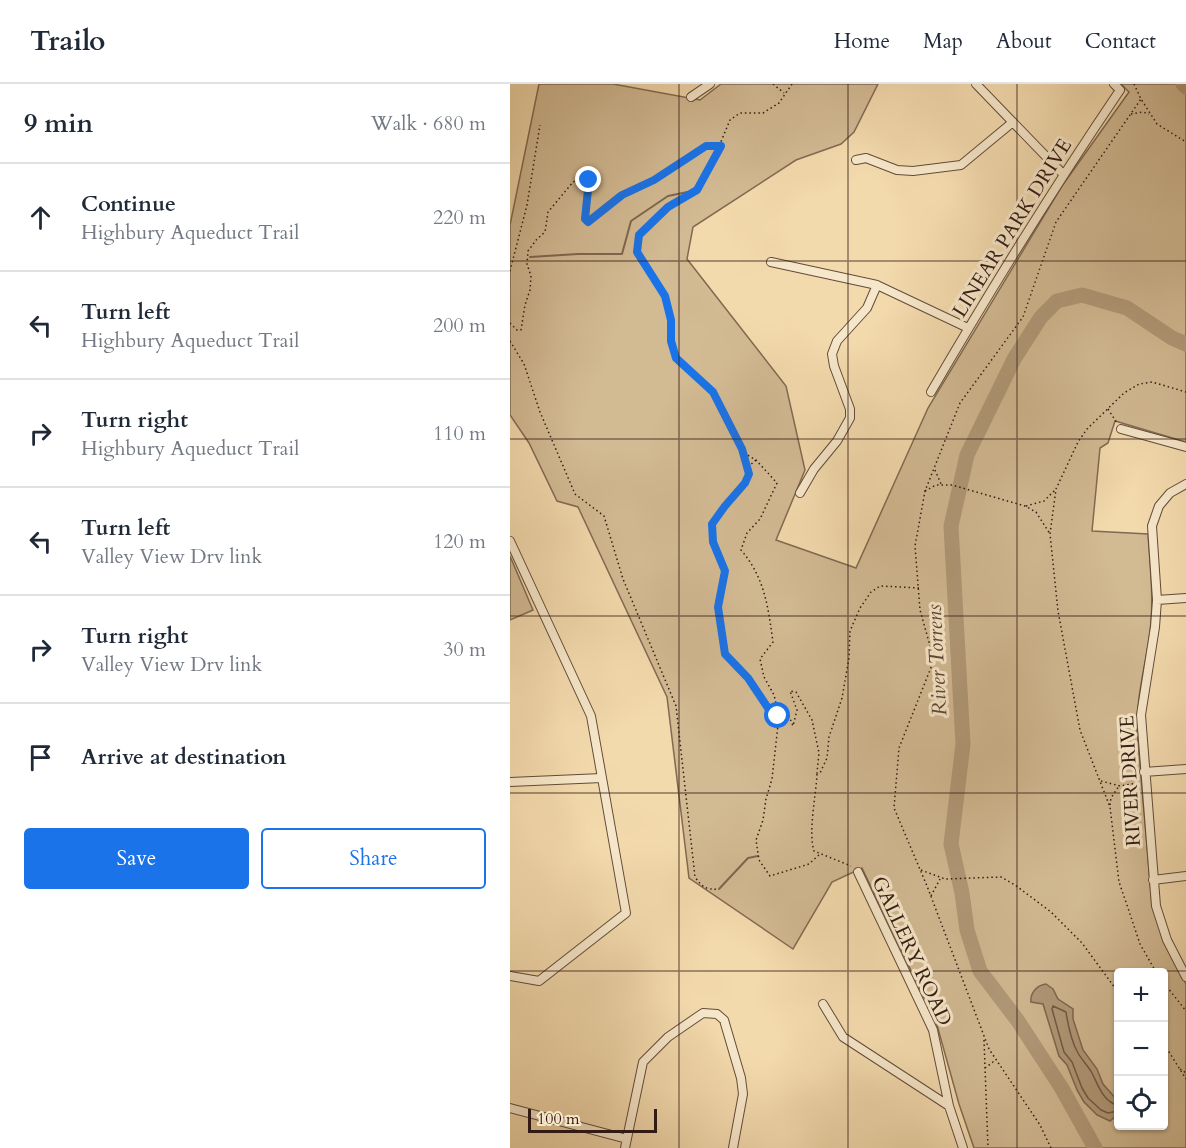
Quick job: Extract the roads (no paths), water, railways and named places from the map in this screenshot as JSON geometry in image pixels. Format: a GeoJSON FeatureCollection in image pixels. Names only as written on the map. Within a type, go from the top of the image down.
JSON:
{"type":"FeatureCollection","features":[{"type":"Feature","properties":{"kind":"street"},"geometry":{"type":"LineString","coordinates":[[692,97],[710,84]]}},
{"type":"Feature","properties":{"kind":"street"},"geometry":{"type":"LineString","coordinates":[[976,84],[1063,174]]}},
{"type":"Feature","properties":{"kind":"street","name":"LINEAR PARK DRIVE"},"geometry":{"type":"LineString","coordinates":[[931,392],[1063,174],[1120,90],[1114,84]]}},
{"type":"Feature","properties":{"kind":"street"},"geometry":{"type":"LineString","coordinates":[[856,160],[866,158],[897,170],[913,171],[961,165],[1013,122]]}},
{"type":"Feature","properties":{"kind":"street"},"geometry":{"type":"LineString","coordinates":[[771,262],[877,285],[968,328]]}},
{"type":"Feature","properties":{"kind":"street"},"geometry":{"type":"LineString","coordinates":[[800,493],[814,469],[837,441],[850,418],[850,409],[832,354],[837,341],[867,308],[877,285]]}},
{"type":"Feature","properties":{"kind":"street"},"geometry":{"type":"LineString","coordinates":[[1121,429],[1186,447]]}},
{"type":"Feature","properties":{"kind":"street","name":"RIVER DRIVE"},"geometry":{"type":"LineString","coordinates":[[1186,484],[1170,493],[1159,506],[1154,517],[1151,538],[1157,600],[1141,715],[1144,777],[1156,906],[1162,928],[1186,977]]}},
{"type":"Feature","properties":{"kind":"street"},"geometry":{"type":"LineString","coordinates":[[510,541],[591,716],[626,913],[539,981],[510,976]]}},
{"type":"Feature","properties":{"kind":"street"},"geometry":{"type":"LineString","coordinates":[[1157,600],[1186,598]]}},
{"type":"Feature","properties":{"kind":"street"},"geometry":{"type":"LineString","coordinates":[[1144,777],[1186,769]]}},
{"type":"Feature","properties":{"kind":"street"},"geometry":{"type":"LineString","coordinates":[[510,782],[602,778]]}},
{"type":"Feature","properties":{"kind":"street","name":"GALLERY ROAD"},"geometry":{"type":"LineString","coordinates":[[858,872],[933,1030],[949,1106],[963,1148]]}},
{"type":"Feature","properties":{"kind":"street"},"geometry":{"type":"LineString","coordinates":[[1153,880],[1186,876]]}},
{"type":"Feature","properties":{"kind":"street"},"geometry":{"type":"LineString","coordinates":[[823,1004],[843,1037],[949,1106]]}},
{"type":"Feature","properties":{"kind":"street"},"geometry":{"type":"LineString","coordinates":[[510,1108],[626,1143],[643,1062],[668,1037],[703,1013],[717,1014],[724,1020],[741,1078],[743,1094],[733,1148]]}},
{"type":"Feature","properties":{"kind":"water"},"geometry":{"type":"Polygon","coordinates":[[[1046,984],[1053,989],[1058,999],[1073,1009],[1073,1019],[1083,1050],[1097,1069],[1103,1084],[1114,1096],[1114,1118],[1110,1121],[1097,1115],[1084,1102],[1067,1065],[1059,1056],[1043,1004],[1031,1002],[1035,990],[1046,984]]]}},
{"type":"Feature","properties":{"kind":"waterway","name":"River Torrens"},"geometry":{"type":"LineString","coordinates":[[1183,84],[1186,87]]}},
{"type":"Feature","properties":{"kind":"waterway"},"geometry":{"type":"LineString","coordinates":[[530,257],[622,254],[631,221],[668,196],[697,190]]}},
{"type":"Feature","properties":{"kind":"waterway","name":"River Torrens"},"geometry":{"type":"LineString","coordinates":[[1095,1148],[1061,1087],[1018,1021],[980,971],[967,930],[962,893],[951,844],[963,744],[951,526],[967,455],[1014,359],[1041,317],[1057,301],[1082,295],[1127,308],[1172,338],[1186,344]]}},
{"type":"Feature","properties":{"kind":"waterway"},"geometry":{"type":"LineString","coordinates":[[719,889],[748,858],[758,856]]}}]}
